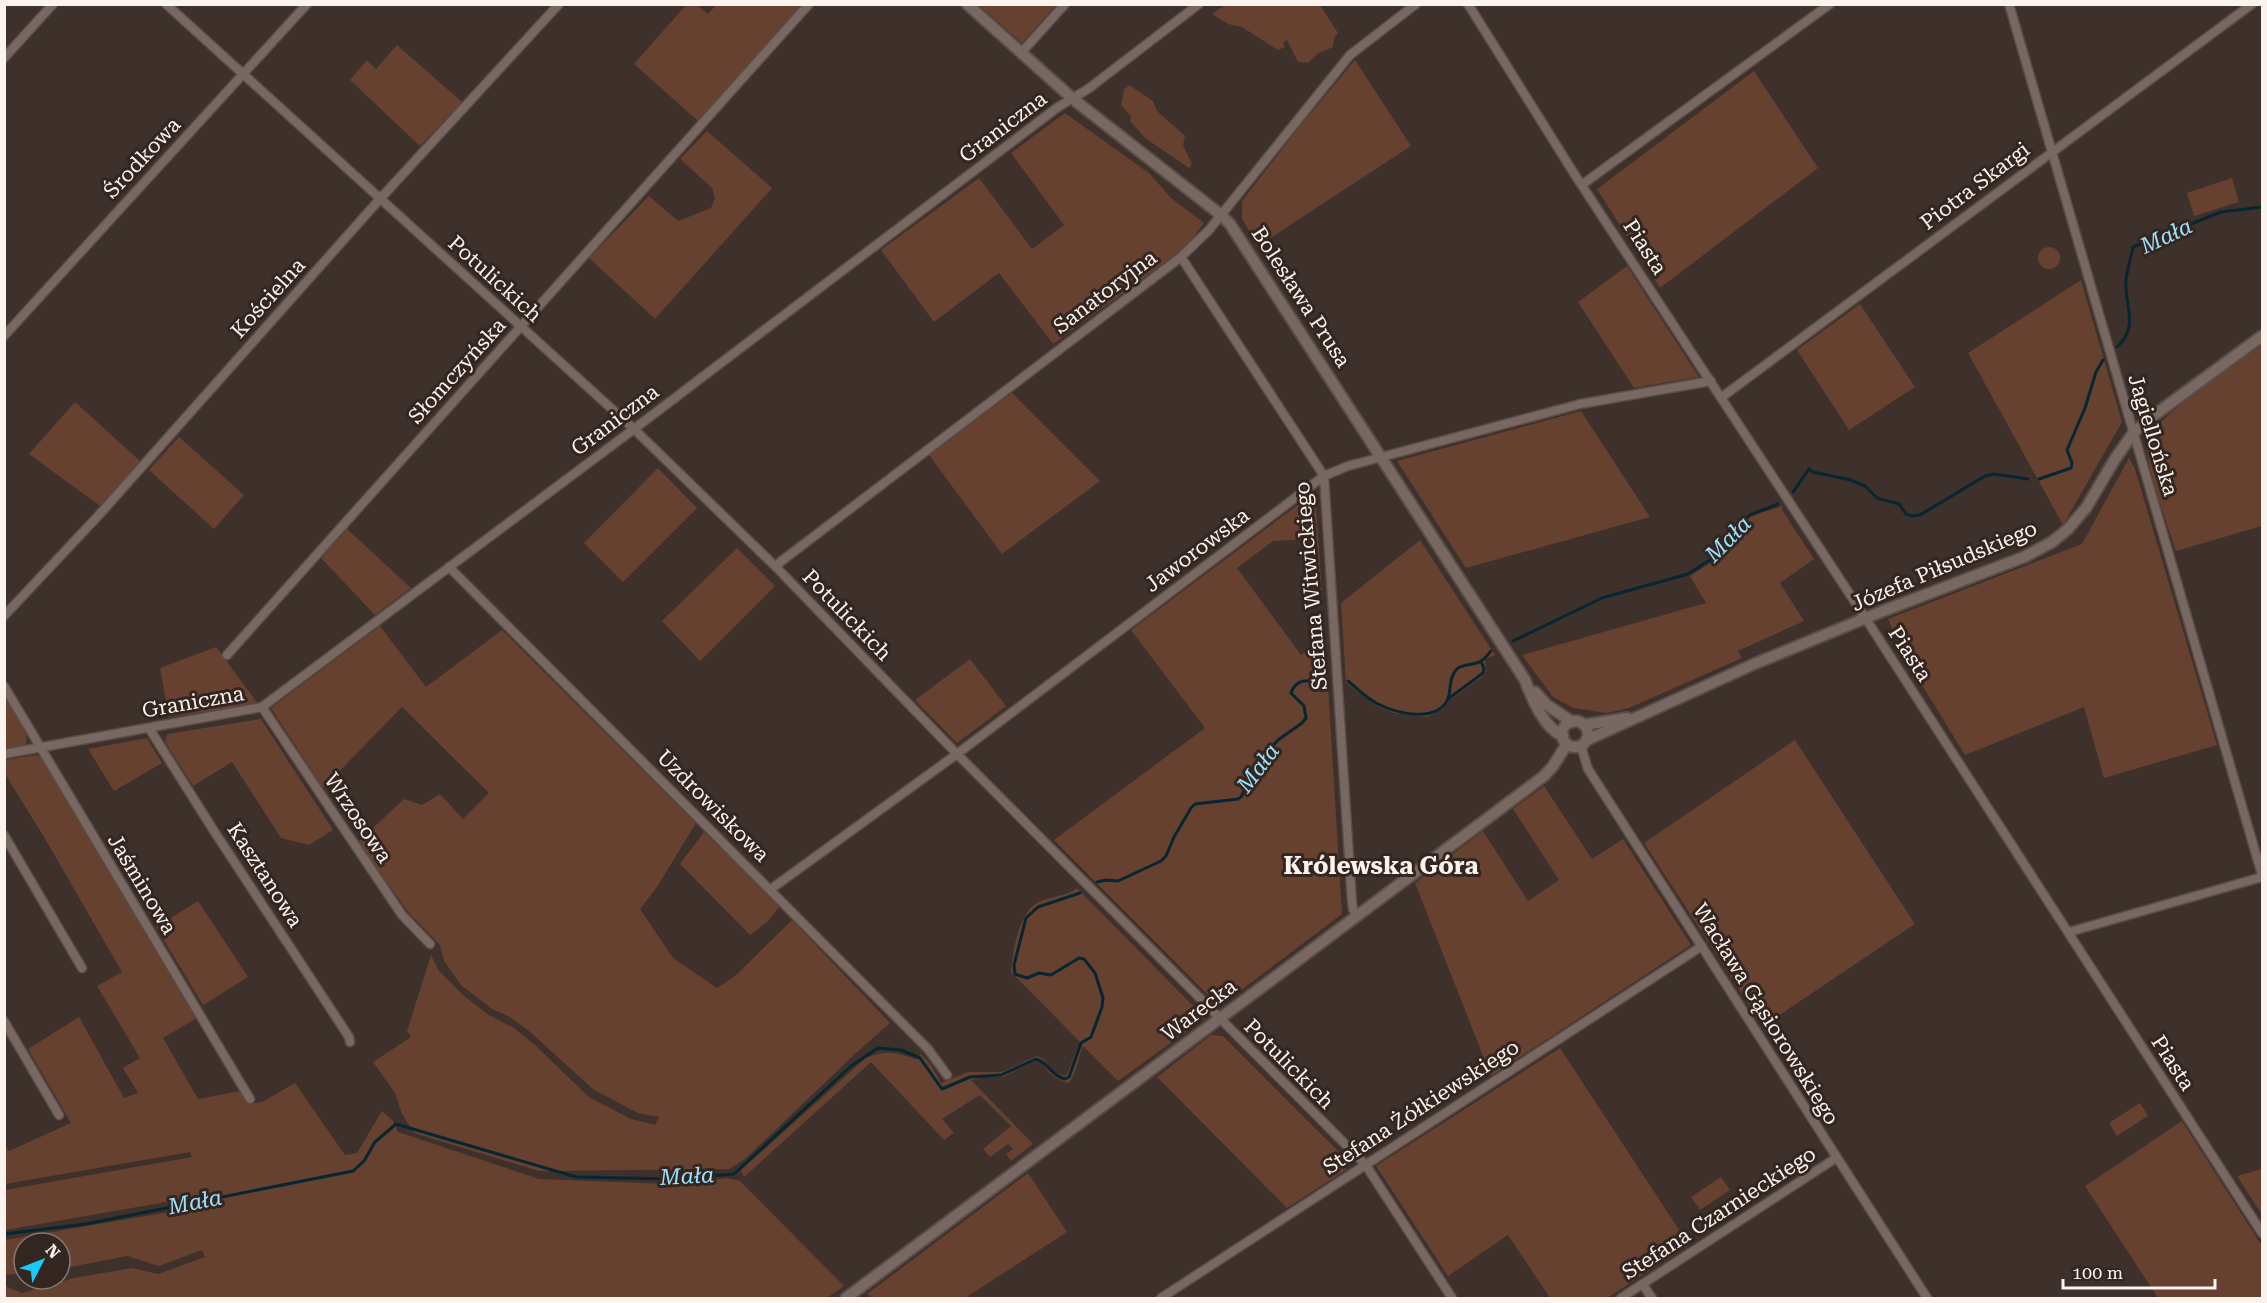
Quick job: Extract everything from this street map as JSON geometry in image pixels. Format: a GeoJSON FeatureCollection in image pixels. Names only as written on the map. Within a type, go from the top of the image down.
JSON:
{"type":"FeatureCollection","features":[{"type":"Feature","properties":{"kind":"street"},"geometry":{"type":"LineString","coordinates":[[4,58],[53,4]]}},
{"type":"Feature","properties":{"kind":"street","name":"Potulickich"},"geometry":{"type":"LineString","coordinates":[[166,4],[634,429],[775,566],[1219,1020],[1365,1164],[1452,1299]]}},
{"type":"Feature","properties":{"kind":"street","name":"Środkowa"},"geometry":{"type":"LineString","coordinates":[[4,336],[306,4]]}},
{"type":"Feature","properties":{"kind":"street","name":"Kościelna"},"geometry":{"type":"LineString","coordinates":[[4,616],[99,515],[380,200],[559,4]]}},
{"type":"Feature","properties":{"kind":"street","name":"Słomczyńska"},"geometry":{"type":"LineString","coordinates":[[227,655],[808,4]]}},
{"type":"Feature","properties":{"kind":"street","name":"Bolesława Prusa"},"geometry":{"type":"LineString","coordinates":[[967,4],[1073,99],[1221,214],[1236,232],[1525,681],[1552,729],[1565,740]]}},
{"type":"Feature","properties":{"kind":"street"},"geometry":{"type":"LineString","coordinates":[[1021,53],[1065,4]]}},
{"type":"Feature","properties":{"kind":"street","name":"Graniczna"},"geometry":{"type":"LineString","coordinates":[[4,754],[262,707],[634,429],[1058,107],[1073,99],[1199,4]]}},
{"type":"Feature","properties":{"kind":"street","name":"Sanatoryjna"},"geometry":{"type":"LineString","coordinates":[[775,566],[1181,257],[1221,214],[1350,55],[1416,4]]}},
{"type":"Feature","properties":{"kind":"street","name":"Piasta"},"geometry":{"type":"LineString","coordinates":[[1468,4],[2262,1233]]}},
{"type":"Feature","properties":{"kind":"street"},"geometry":{"type":"LineString","coordinates":[[1583,184],[1830,4]]}},
{"type":"Feature","properties":{"kind":"street","name":"Jagiellońska"},"geometry":{"type":"LineString","coordinates":[[2009,4],[2262,876]]}},
{"type":"Feature","properties":{"kind":"street","name":"Piotra Skargi"},"geometry":{"type":"LineString","coordinates":[[1722,397],[2252,4]]}},
{"type":"Feature","properties":{"kind":"street","name":"Stefana Witwickiego"},"geometry":{"type":"LineString","coordinates":[[1181,257],[1324,476],[1352,902],[1353,909],[1358,916]]}},
{"type":"Feature","properties":{"kind":"street","name":"Józefa Piłsudskiego"},"geometry":{"type":"LineString","coordinates":[[1584,743],[1754,664],[2024,557],[2052,543],[2086,508],[2134,432],[2262,336]]}},
{"type":"Feature","properties":{"kind":"street","name":"Jaworowska"},"geometry":{"type":"LineString","coordinates":[[771,889],[957,754],[1324,476],[1348,466],[1382,459],[1580,404],[1711,381]]}},
{"type":"Feature","properties":{"kind":"street","name":"Uzdrowiskowa"},"geometry":{"type":"LineString","coordinates":[[449,567],[928,1049],[947,1075]]}},
{"type":"Feature","properties":{"kind":"street","name":"Bolesława Prusa"},"geometry":{"type":"LineString","coordinates":[[1525,681],[1547,705],[1572,722]]}},
{"type":"Feature","properties":{"kind":"street","name":"Jaśminowa"},"geometry":{"type":"LineString","coordinates":[[4,686],[249,1099]]}},
{"type":"Feature","properties":{"kind":"street","name":"Wrzosowa"},"geometry":{"type":"LineString","coordinates":[[262,707],[402,915],[430,944]]}},
{"type":"Feature","properties":{"kind":"street","name":"Józefa Piłsudskiego"},"geometry":{"type":"LineString","coordinates":[[1584,725],[1642,715]]}},
{"type":"Feature","properties":{"kind":"street"},"geometry":{"type":"LineString","coordinates":[[1572,722],[1584,725],[1588,733],[1584,743],[1574,747],[1565,740],[1564,728],[1572,722]]}},
{"type":"Feature","properties":{"kind":"street","name":"Kasztanowa"},"geometry":{"type":"LineString","coordinates":[[149,728],[350,1037],[350,1042]]}},
{"type":"Feature","properties":{"kind":"street","name":"Warecka"},"geometry":{"type":"LineString","coordinates":[[846,1299],[1544,776],[1553,766],[1565,740]]}},
{"type":"Feature","properties":{"kind":"street","name":"Wacława Gąsiorowskiego"},"geometry":{"type":"LineString","coordinates":[[1584,743],[1588,769],[1927,1299]]}},
{"type":"Feature","properties":{"kind":"street"},"geometry":{"type":"LineString","coordinates":[[4,835],[82,968]]}},
{"type":"Feature","properties":{"kind":"street"},"geometry":{"type":"LineString","coordinates":[[2069,932],[2262,876]]}},
{"type":"Feature","properties":{"kind":"street","name":"Stefana Żółkiewskiego"},"geometry":{"type":"LineString","coordinates":[[1161,1299],[1701,946]]}},
{"type":"Feature","properties":{"kind":"street"},"geometry":{"type":"LineString","coordinates":[[4,1021],[59,1115]]}},
{"type":"Feature","properties":{"kind":"street","name":"Stefana Czarnieckiego"},"geometry":{"type":"LineString","coordinates":[[1622,1299],[1836,1158]]}},
{"type":"Feature","properties":{"kind":"street"},"geometry":{"type":"LineString","coordinates":[[1643,1285],[1652,1299]]}},
{"type":"Feature","properties":{"kind":"shaded area"},"geometry":{"type":"Polygon","coordinates":[[[686,5],[697,5],[708,14],[716,5],[802,5],[698,121],[634,64],[686,5]]]}},
{"type":"Feature","properties":{"kind":"shaded area"},"geometry":{"type":"Polygon","coordinates":[[[979,5],[1056,5],[1022,43],[979,5]]]}},
{"type":"Feature","properties":{"kind":"shaded area"},"geometry":{"type":"Polygon","coordinates":[[[1225,5],[1320,5],[1338,33],[1334,38],[1333,47],[1317,54],[1308,63],[1298,62],[1287,40],[1283,43],[1285,47],[1278,50],[1242,27],[1228,24],[1212,14],[1225,5]]]}},
{"type":"Feature","properties":{"kind":"shaded area"},"geometry":{"type":"Polygon","coordinates":[[[397,45],[462,102],[420,146],[350,80],[367,60],[376,69],[397,45]]]}},
{"type":"Feature","properties":{"kind":"shaded area"},"geometry":{"type":"Polygon","coordinates":[[[1355,60],[1411,146],[1258,246],[1242,219],[1242,201],[1355,60]]]}},
{"type":"Feature","properties":{"kind":"shaded area"},"geometry":{"type":"Polygon","coordinates":[[[1754,71],[1818,168],[1660,288],[1597,189],[1754,71]]]}},
{"type":"Feature","properties":{"kind":"shaded area"},"geometry":{"type":"Polygon","coordinates":[[[1129,85],[1153,101],[1157,111],[1185,136],[1183,145],[1192,164],[1189,168],[1145,138],[1130,121],[1131,116],[1121,105],[1124,90],[1129,85]]]}},
{"type":"Feature","properties":{"kind":"shaded area"},"geometry":{"type":"Polygon","coordinates":[[[1065,113],[1149,173],[1171,198],[1204,223],[1185,248],[1053,344],[999,273],[934,322],[881,250],[979,178],[1032,249],[1064,225],[1011,153],[1065,113]]]}},
{"type":"Feature","properties":{"kind":"shaded area"},"geometry":{"type":"Polygon","coordinates":[[[707,131],[772,188],[655,319],[589,258],[649,196],[678,221],[711,208],[715,198],[712,188],[680,159],[707,131]]]}},
{"type":"Feature","properties":{"kind":"shaded area"},"geometry":{"type":"Polygon","coordinates":[[[2232,178],[2239,202],[2194,216],[2187,193],[2232,178]]]}},
{"type":"Feature","properties":{"kind":"shaded area"},"geometry":{"type":"Polygon","coordinates":[[[2045,247],[2053,247],[2060,254],[2060,262],[2053,269],[2045,269],[2038,262],[2038,254],[2045,247]]]}},
{"type":"Feature","properties":{"kind":"shaded area"},"geometry":{"type":"Polygon","coordinates":[[[1627,266],[1699,377],[1634,388],[1578,302],[1627,266]]]}},
{"type":"Feature","properties":{"kind":"shaded area"},"geometry":{"type":"Polygon","coordinates":[[[2081,280],[2122,422],[2063,525],[1968,353],[2081,280]]]}},
{"type":"Feature","properties":{"kind":"shaded area"},"geometry":{"type":"Polygon","coordinates":[[[1860,304],[1915,387],[1849,430],[1797,350],[1860,304]]]}},
{"type":"Feature","properties":{"kind":"shaded area"},"geometry":{"type":"Polygon","coordinates":[[[2262,345],[2262,526],[2176,551],[2153,480],[2147,443],[2152,433],[2179,406],[2262,345]]]}},
{"type":"Feature","properties":{"kind":"shaded area"},"geometry":{"type":"Polygon","coordinates":[[[1012,393],[1100,481],[1002,554],[929,455],[1012,393]]]}},
{"type":"Feature","properties":{"kind":"shaded area"},"geometry":{"type":"Polygon","coordinates":[[[75,402],[140,461],[100,506],[29,454],[75,402]]]}},
{"type":"Feature","properties":{"kind":"shaded area"},"geometry":{"type":"Polygon","coordinates":[[[1581,411],[1650,517],[1466,568],[1397,461],[1581,411]]]}},
{"type":"Feature","properties":{"kind":"shaded area"},"geometry":{"type":"Polygon","coordinates":[[[179,437],[244,495],[214,529],[149,470],[179,437]]]}},
{"type":"Feature","properties":{"kind":"shaded area"},"geometry":{"type":"Polygon","coordinates":[[[2129,458],[2135,469],[2217,745],[2104,778],[2084,707],[1965,755],[1906,659],[1888,619],[2082,544],[2129,458]]]}},
{"type":"Feature","properties":{"kind":"shaded area"},"geometry":{"type":"Polygon","coordinates":[[[658,468],[697,508],[623,582],[584,543],[658,468]]]}},
{"type":"Feature","properties":{"kind":"shaded area"},"geometry":{"type":"Polygon","coordinates":[[[1315,492],[1322,594],[1311,597],[1308,539],[1273,541],[1237,568],[1301,655],[1325,636],[1342,914],[1221,1005],[1214,1001],[1054,840],[1205,728],[1131,630],[1315,492]]]}},
{"type":"Feature","properties":{"kind":"shaded area"},"geometry":{"type":"Polygon","coordinates":[[[1782,505],[1782,510],[1814,559],[1780,583],[1804,621],[1738,651],[1742,658],[1629,708],[1607,713],[1573,708],[1553,697],[1522,655],[1706,603],[1690,576],[1718,558],[1722,546],[1751,516],[1782,505]]]}},
{"type":"Feature","properties":{"kind":"shaded area"},"geometry":{"type":"Polygon","coordinates":[[[347,529],[411,588],[375,615],[321,558],[347,529]]]}},
{"type":"Feature","properties":{"kind":"shaded area"},"geometry":{"type":"Polygon","coordinates":[[[1420,540],[1495,655],[1485,659],[1486,671],[1482,677],[1450,700],[1442,710],[1427,717],[1394,713],[1377,706],[1346,683],[1341,603],[1420,540]]]}},
{"type":"Feature","properties":{"kind":"shaded area"},"geometry":{"type":"Polygon","coordinates":[[[737,548],[775,586],[700,661],[662,621],[737,548]]]}},
{"type":"Feature","properties":{"kind":"shaded area"},"geometry":{"type":"Polygon","coordinates":[[[380,626],[426,687],[502,630],[696,823],[657,887],[640,909],[673,958],[717,988],[735,976],[792,920],[890,1023],[745,1159],[729,1169],[539,1171],[414,1133],[402,1114],[395,1093],[373,1062],[411,1037],[407,1031],[431,955],[439,971],[464,996],[489,1015],[514,1028],[589,1097],[631,1119],[655,1125],[659,1117],[638,1113],[594,1090],[529,1031],[508,1016],[492,1009],[461,985],[444,961],[440,945],[408,912],[358,842],[404,799],[422,805],[440,794],[463,819],[489,793],[402,707],[323,788],[271,708],[380,626]]]}},
{"type":"Feature","properties":{"kind":"shaded area"},"geometry":{"type":"Polygon","coordinates":[[[216,647],[256,701],[252,705],[169,717],[160,668],[216,647]]]}},
{"type":"Feature","properties":{"kind":"shaded area"},"geometry":{"type":"Polygon","coordinates":[[[970,659],[1006,706],[957,743],[915,700],[970,659]]]}},
{"type":"Feature","properties":{"kind":"shaded area"},"geometry":{"type":"Polygon","coordinates":[[[5,695],[27,733],[26,745],[5,749],[5,695]]]}},
{"type":"Feature","properties":{"kind":"shaded area"},"geometry":{"type":"Polygon","coordinates":[[[261,719],[333,830],[309,845],[281,838],[232,762],[193,786],[165,742],[167,734],[261,719]]]}},
{"type":"Feature","properties":{"kind":"shaded area"},"geometry":{"type":"Polygon","coordinates":[[[147,738],[162,763],[114,791],[88,749],[147,738]]]}},
{"type":"Feature","properties":{"kind":"shaded area"},"geometry":{"type":"Polygon","coordinates":[[[1795,740],[1915,924],[1763,1026],[1644,843],[1795,740]]]}},
{"type":"Feature","properties":{"kind":"shaded area"},"geometry":{"type":"Polygon","coordinates":[[[36,755],[42,757],[197,1018],[163,1038],[198,1099],[240,1091],[248,1104],[262,1102],[295,1083],[345,1155],[357,1153],[382,1111],[393,1121],[398,1132],[539,1179],[668,1184],[727,1178],[740,1181],[844,1286],[827,1298],[5,1298],[5,1286],[12,1291],[22,1293],[72,1291],[72,1279],[74,1278],[132,1268],[158,1274],[205,1257],[202,1250],[159,1266],[127,1256],[72,1267],[72,1231],[58,1231],[210,1205],[207,1195],[5,1230],[5,1190],[192,1157],[190,1152],[5,1184],[4,1144],[9,1151],[71,1123],[28,1049],[79,1017],[124,1098],[138,1093],[123,1068],[140,1058],[97,986],[122,972],[5,774],[5,760],[36,755]]]}},
{"type":"Feature","properties":{"kind":"shaded area"},"geometry":{"type":"Polygon","coordinates":[[[1544,786],[1592,859],[1623,839],[1691,945],[1491,1076],[1415,883],[1483,831],[1528,901],[1559,880],[1513,809],[1544,786]]]}},
{"type":"Feature","properties":{"kind":"shaded area"},"geometry":{"type":"Polygon","coordinates":[[[704,832],[780,906],[767,922],[750,935],[680,864],[704,832]]]}},
{"type":"Feature","properties":{"kind":"shaded area"},"geometry":{"type":"Polygon","coordinates":[[[1077,888],[1205,1018],[1118,1081],[1083,1046],[1074,1075],[1069,1083],[1053,1076],[1037,1060],[1003,1077],[983,1077],[971,1080],[1033,1144],[1011,1161],[1006,1154],[1013,1149],[1008,1144],[990,1157],[983,1149],[1011,1126],[980,1095],[942,1119],[954,1133],[944,1140],[871,1062],[744,1177],[741,1170],[866,1058],[873,1055],[890,1053],[915,1059],[921,1054],[931,1065],[941,1083],[968,1072],[1002,1072],[1037,1056],[1051,1069],[1066,1076],[1080,1042],[1011,972],[1018,934],[1025,915],[1037,903],[1077,888]]]}},
{"type":"Feature","properties":{"kind":"shaded area"},"geometry":{"type":"Polygon","coordinates":[[[198,901],[248,977],[203,1005],[156,927],[198,901]]]}},
{"type":"Feature","properties":{"kind":"shaded area"},"geometry":{"type":"Polygon","coordinates":[[[1211,1035],[1223,1036],[1347,1160],[1346,1170],[1287,1208],[1157,1077],[1211,1035]]]}},
{"type":"Feature","properties":{"kind":"shaded area"},"geometry":{"type":"Polygon","coordinates":[[[1560,1048],[1689,1245],[1607,1298],[1550,1298],[1508,1235],[1448,1276],[1376,1166],[1560,1048]]]}},
{"type":"Feature","properties":{"kind":"shaded area"},"geometry":{"type":"Polygon","coordinates":[[[2140,1103],[2148,1116],[2117,1136],[2109,1123],[2140,1103]]]}},
{"type":"Feature","properties":{"kind":"shaded area"},"geometry":{"type":"Polygon","coordinates":[[[2182,1121],[2262,1246],[2262,1298],[2158,1298],[2085,1186],[2182,1121]]]}},
{"type":"Feature","properties":{"kind":"shaded area"},"geometry":{"type":"Polygon","coordinates":[[[2262,1169],[2262,1215],[2237,1176],[2262,1169]]]}},
{"type":"Feature","properties":{"kind":"shaded area"},"geometry":{"type":"Polygon","coordinates":[[[1028,1173],[1067,1232],[965,1298],[872,1298],[867,1294],[1028,1173]]]}},
{"type":"Feature","properties":{"kind":"shaded area"},"geometry":{"type":"Polygon","coordinates":[[[1721,1177],[1730,1190],[1700,1210],[1691,1197],[1721,1177]]]}},
{"type":"Feature","properties":{"kind":"shaded area"},"geometry":{"type":"Polygon","coordinates":[[[12,1239],[12,1274],[5,1275],[5,1240],[12,1239]]]}},
{"type":"Feature","properties":{"kind":"waterway","name":"Mała"},"geometry":{"type":"LineString","coordinates":[[2117,347],[2128,331],[2126,280],[2133,247],[2221,212],[2262,207]]}},
{"type":"Feature","properties":{"kind":"waterway","name":"Mała"},"geometry":{"type":"LineString","coordinates":[[2039,479],[2071,468],[2072,463],[2067,450],[2085,408],[2096,372],[2103,360]]}},
{"type":"Feature","properties":{"kind":"waterway","name":"Mała"},"geometry":{"type":"LineString","coordinates":[[1793,492],[1809,469],[1865,486],[1877,498],[1899,504],[1906,514],[1912,516],[1920,515],[1985,476],[1994,474],[2028,479]]}},
{"type":"Feature","properties":{"kind":"waterway","name":"Mała"},"geometry":{"type":"LineString","coordinates":[[1513,641],[1602,598],[1688,574],[1716,556],[1721,543],[1750,515],[1778,504]]}},
{"type":"Feature","properties":{"kind":"waterway","name":"Mała"},"geometry":{"type":"LineString","coordinates":[[1348,681],[1378,704],[1404,713],[1424,714],[1441,708],[1447,701],[1452,677],[1458,668],[1478,663],[1491,651]]}},
{"type":"Feature","properties":{"kind":"waterway","name":"Mała"},"geometry":{"type":"LineString","coordinates":[[1448,699],[1483,673],[1481,661]]}},
{"type":"Feature","properties":{"kind":"waterway","name":"Mała"},"geometry":{"type":"LineString","coordinates":[[1097,882],[1118,881],[1161,861],[1195,804],[1241,797],[1258,763],[1278,740],[1306,718],[1304,706],[1291,693],[1294,688],[1305,681],[1325,682]]}},
{"type":"Feature","properties":{"kind":"waterway","name":"Mała"},"geometry":{"type":"LineString","coordinates":[[4,1234],[86,1224],[353,1171],[364,1161],[375,1142],[396,1124],[576,1177],[674,1179],[734,1174],[851,1066],[878,1048],[901,1050],[920,1058],[942,1089],[970,1077],[1001,1075],[1036,1059],[1044,1063],[1056,1075],[1065,1079],[1069,1077],[1081,1043],[1091,1037],[1102,1007],[1103,998],[1095,973],[1084,959],[1079,958],[1051,975],[1039,973],[1027,978],[1015,974],[1014,965],[1026,918],[1038,907],[1080,893]]}},
{"type":"Feature","properties":{"kind":"district","name":"Królewska Góra"},"geometry":{"type":"Point","coordinates":[1381,866]}}]}
